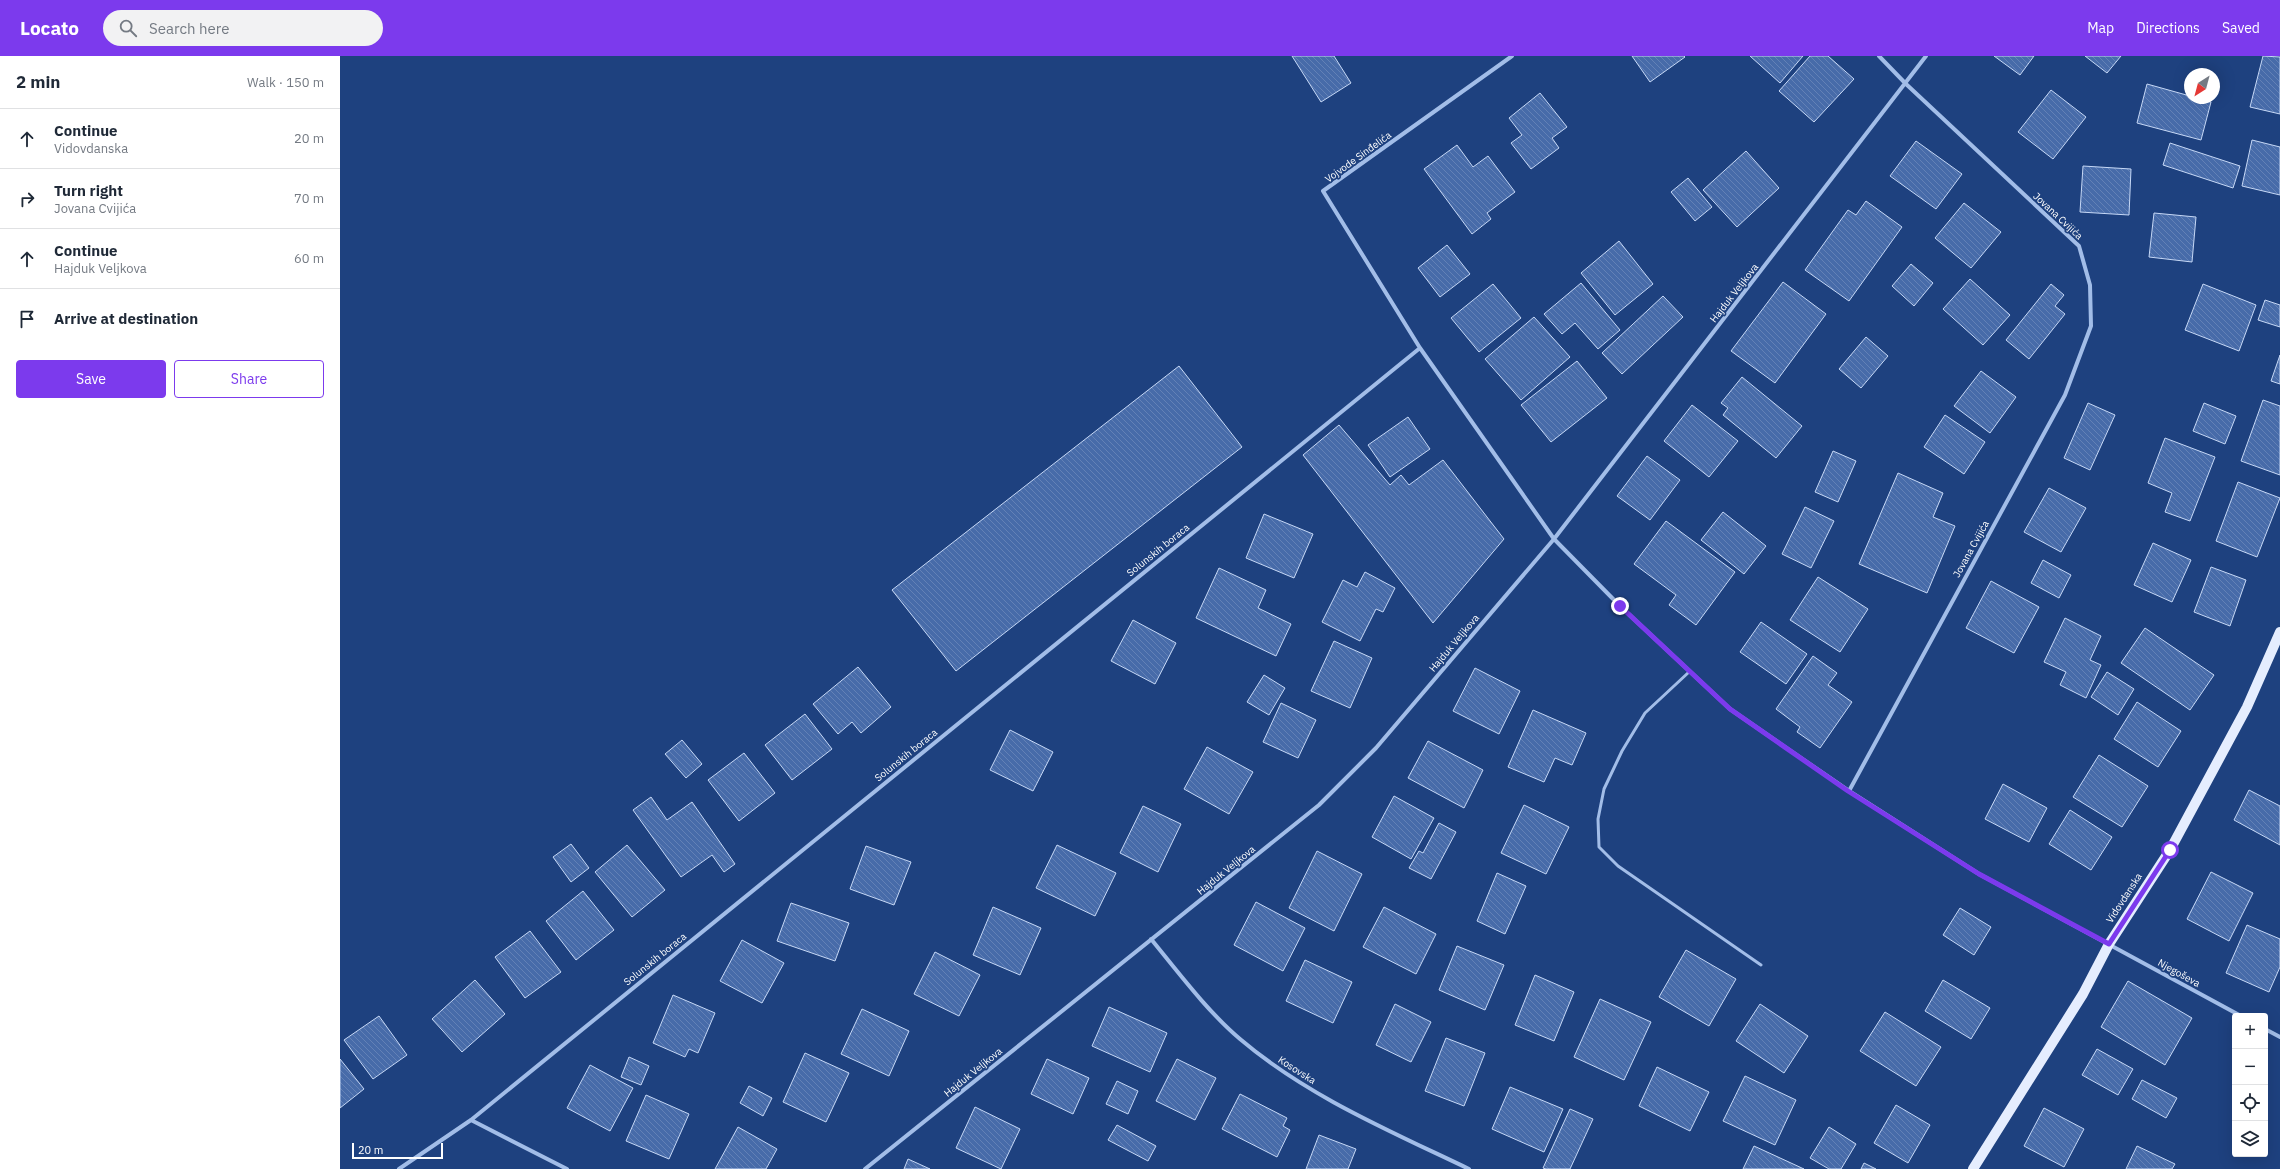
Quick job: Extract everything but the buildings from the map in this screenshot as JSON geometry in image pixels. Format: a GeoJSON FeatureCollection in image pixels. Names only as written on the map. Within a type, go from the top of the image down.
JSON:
{"type":"FeatureCollection","features":[{"type":"Feature","properties":{"kind":"main road","name":"Vidovdanska"},"geometry":{"type":"LineString","coordinates":[[1972,1169],[2083,994],[2109,944],[2170,850],[2247,707],[2280,632]]}},
{"type":"Feature","properties":{"kind":"street","name":"Vojvode Sinđelića"},"geometry":{"type":"LineString","coordinates":[[1420,348],[1323,191],[1512,56]]}},
{"type":"Feature","properties":{"kind":"street","name":"Jovana Cvijića"},"geometry":{"type":"LineString","coordinates":[[1848,791],[2065,395],[2091,326],[2090,285],[2079,246],[1906,84],[1879,56]]}},
{"type":"Feature","properties":{"kind":"street","name":"Hajduk Veljkova"},"geometry":{"type":"LineString","coordinates":[[865,1169],[1319,805],[1376,748],[1554,538],[1906,84],[1926,56]]}},
{"type":"Feature","properties":{"kind":"street"},"geometry":{"type":"LineString","coordinates":[[1420,348],[1554,538],[1620,606],[1730,709],[1848,791],[1979,874],[2109,944]]}},
{"type":"Feature","properties":{"kind":"street","name":"Solunskih boraca"},"geometry":{"type":"LineString","coordinates":[[399,1169],[471,1120],[1420,348]]}},
{"type":"Feature","properties":{"kind":"street","name":"Kosovska"},"geometry":{"type":"LineString","coordinates":[[1151,940],[1187,984],[1239,1039],[1295,1080],[1353,1113],[1469,1169]]}},
{"type":"Feature","properties":{"kind":"street","name":"Njegoševa"},"geometry":{"type":"LineString","coordinates":[[2109,944],[2236,1013]]}},
{"type":"Feature","properties":{"kind":"street"},"geometry":{"type":"LineString","coordinates":[[2268,1031],[2280,1037]]}},
{"type":"Feature","properties":{"kind":"street"},"geometry":{"type":"LineString","coordinates":[[471,1120],[567,1169]]}},
{"type":"Feature","properties":{"kind":"lane"},"geometry":{"type":"LineString","coordinates":[[1689,672],[1645,713],[1622,751],[1604,789],[1598,819],[1599,847],[1618,866],[1762,965]]}},
{"type":"Feature","properties":{"kind":"route"},"geometry":{"type":"LineString","coordinates":[[1620,606],[1730,709],[1848,791],[1979,874],[2109,944],[2170,850]]}}]}
